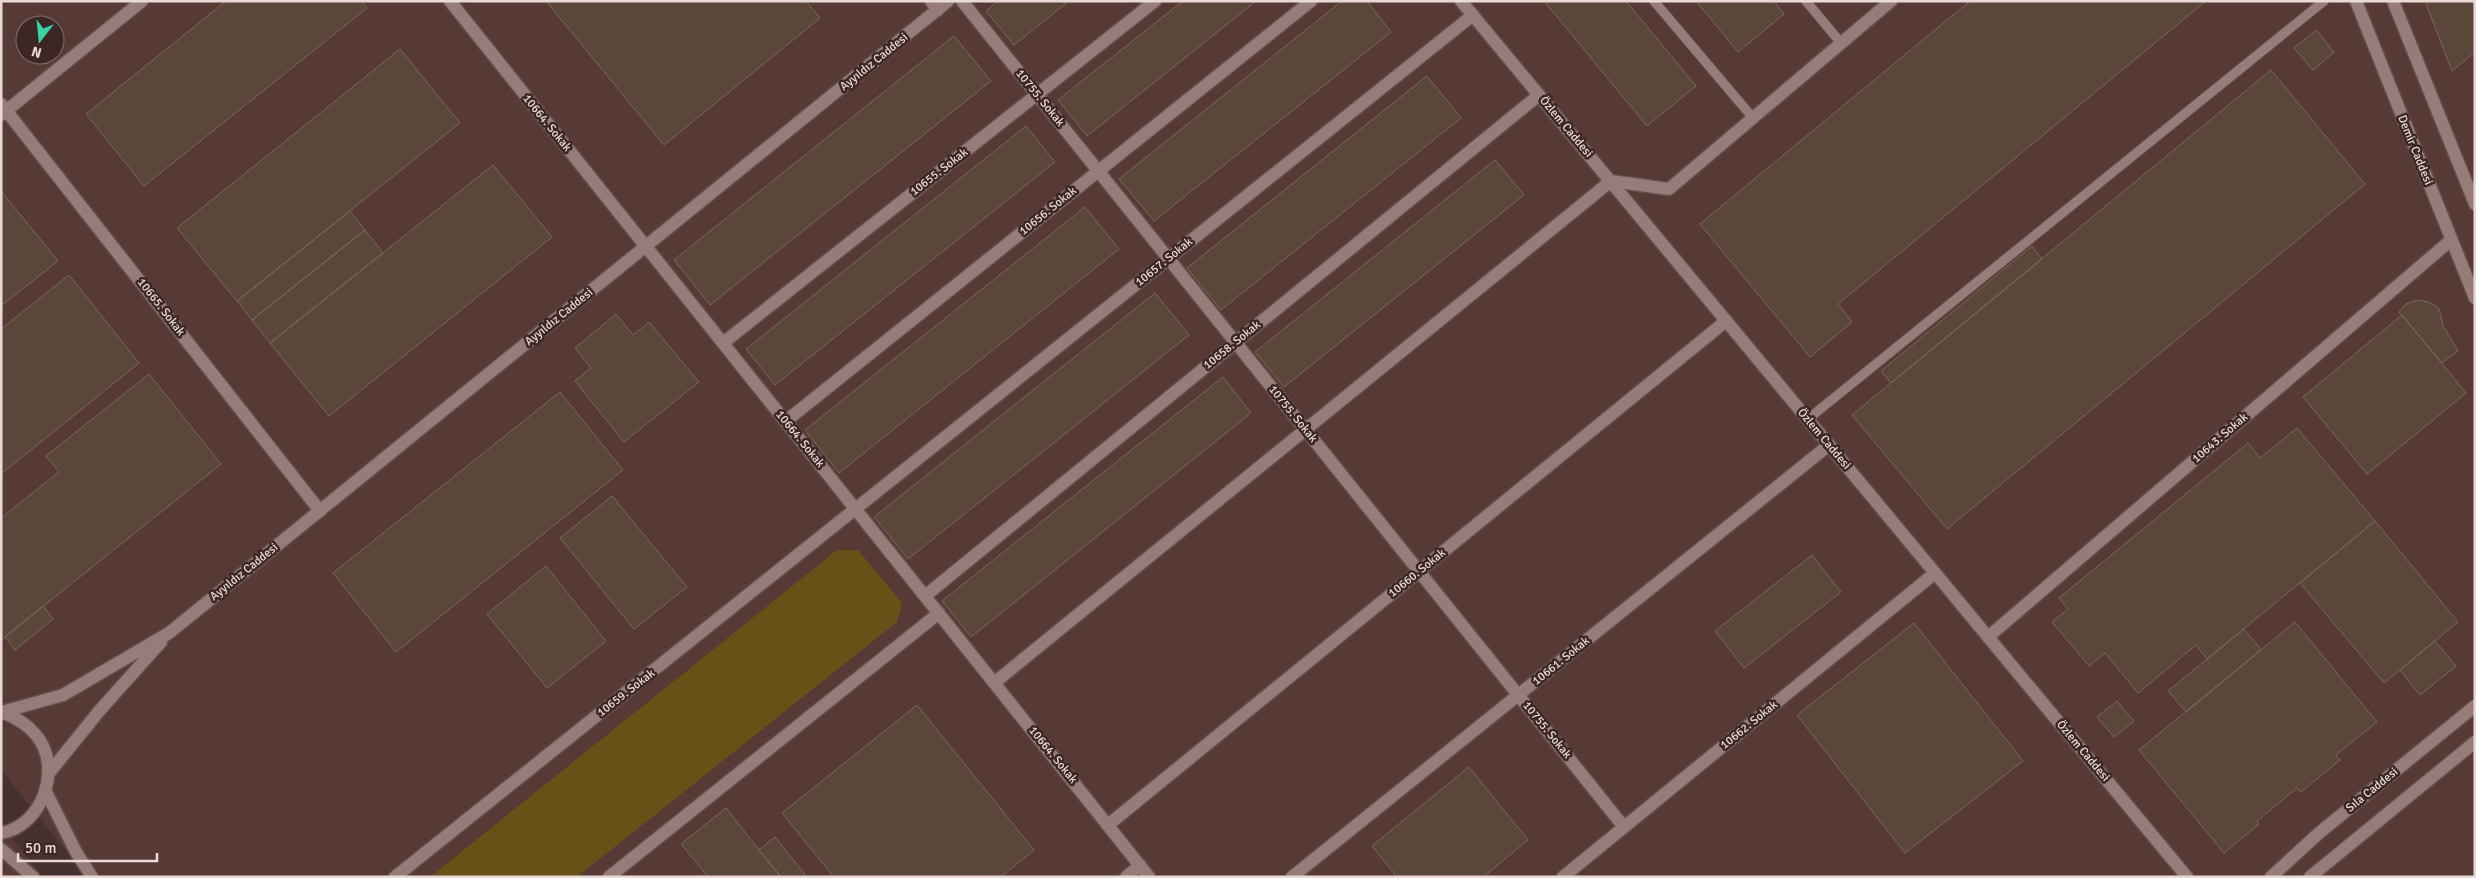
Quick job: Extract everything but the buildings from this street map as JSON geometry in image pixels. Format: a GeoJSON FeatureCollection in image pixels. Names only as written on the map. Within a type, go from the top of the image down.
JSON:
{"type":"FeatureCollection","features":[{"type":"Feature","properties":{"kind":"street"},"geometry":{"type":"LineString","coordinates":[[3,110],[142,1]]}},
{"type":"Feature","properties":{"kind":"street","name":"10664. Sokak"},"geometry":{"type":"LineString","coordinates":[[450,1],[1149,877]]}},
{"type":"Feature","properties":{"kind":"street","name":"Ayyıldız Caddesi"},"geometry":{"type":"LineString","coordinates":[[1,712],[63,695],[169,633],[646,246],[934,6],[948,1]]}},
{"type":"Feature","properties":{"kind":"street","name":"10755. Sokak"},"geometry":{"type":"LineString","coordinates":[[962,1],[1624,827]]}},
{"type":"Feature","properties":{"kind":"street","name":"10655. Sokak"},"geometry":{"type":"LineString","coordinates":[[723,342],[1156,1]]}},
{"type":"Feature","properties":{"kind":"street","name":"10656. Sokak"},"geometry":{"type":"LineString","coordinates":[[786,422],[1311,1]]}},
{"type":"Feature","properties":{"kind":"street","name":"Özlem Caddesi"},"geometry":{"type":"LineString","coordinates":[[1461,1],[2187,877]]}},
{"type":"Feature","properties":{"kind":"street"},"geometry":{"type":"LineString","coordinates":[[994,683],[1611,181],[1669,189],[1891,1]]}},
{"type":"Feature","properties":{"kind":"street","name":"Demir Caddesi"},"geometry":{"type":"LineString","coordinates":[[2356,1],[2475,298]]}},
{"type":"Feature","properties":{"kind":"street"},"geometry":{"type":"LineString","coordinates":[[2393,1],[2475,204]]}},
{"type":"Feature","properties":{"kind":"street","name":"10657. Sokak"},"geometry":{"type":"LineString","coordinates":[[856,510],[1472,15]]}},
{"type":"Feature","properties":{"kind":"street","name":"10658. Sokak"},"geometry":{"type":"LineString","coordinates":[[925,596],[1539,95]]}},
{"type":"Feature","properties":{"kind":"street","name":"10665. Sokak"},"geometry":{"type":"LineString","coordinates":[[3,110],[320,511]]}},
{"type":"Feature","properties":{"kind":"street","name":"10643. Sokak"},"geometry":{"type":"LineString","coordinates":[[1988,637],[2451,240]]}},
{"type":"Feature","properties":{"kind":"street","name":"10660. Sokak"},"geometry":{"type":"LineString","coordinates":[[1108,824],[1726,321]]}},
{"type":"Feature","properties":{"kind":"street","name":"10661. Sokak"},"geometry":{"type":"LineString","coordinates":[[1292,877],[1829,445]]}},
{"type":"Feature","properties":{"kind":"street","name":"10659. Sokak"},"geometry":{"type":"LineString","coordinates":[[395,877],[856,510]]}},
{"type":"Feature","properties":{"kind":"street","name":"10662. Sokak"},"geometry":{"type":"LineString","coordinates":[[1563,877],[1935,573]]}},
{"type":"Feature","properties":{"kind":"street"},"geometry":{"type":"LineString","coordinates":[[609,877],[939,613]]}},
{"type":"Feature","properties":{"kind":"street","name":"Ayyıldız Caddesi"},"geometry":{"type":"LineString","coordinates":[[49,773],[100,710],[169,633]]}},
{"type":"Feature","properties":{"kind":"street","name":"Sıla Caddesi"},"geometry":{"type":"LineString","coordinates":[[2271,877],[2319,833],[2475,706]]}},
{"type":"Feature","properties":{"kind":"street"},"geometry":{"type":"LineString","coordinates":[[1,712],[22,721],[37,736],[46,754],[49,773],[46,792],[37,810],[23,824],[1,833]]}},
{"type":"Feature","properties":{"kind":"street"},"geometry":{"type":"LineString","coordinates":[[2310,877],[2475,742]]}},
{"type":"Feature","properties":{"kind":"street"},"geometry":{"type":"LineString","coordinates":[[46,792],[76,852],[92,877]]}},
{"type":"Feature","properties":{"kind":"street"},"geometry":{"type":"LineString","coordinates":[[1,849],[33,877]]}},
{"type":"Feature","properties":{"kind":"street"},"geometry":{"type":"LineString","coordinates":[[1126,877],[1140,866]]}},
{"type":"Feature","properties":{"kind":"lane"},"geometry":{"type":"LineString","coordinates":[[1654,1],[1753,118]]}},
{"type":"Feature","properties":{"kind":"lane"},"geometry":{"type":"LineString","coordinates":[[1806,1],[1841,43]]}},
{"type":"Feature","properties":{"kind":"lane"},"geometry":{"type":"LineString","coordinates":[[1808,419],[2324,1]]}},
{"type":"Feature","properties":{"kind":"shaded area"},"geometry":{"type":"Polygon","coordinates":[[[1,1],[2475,1],[2475,877],[87,877],[1,770],[1,1]]]}},
{"type":"Feature","properties":{"kind":"shaded area"},"geometry":{"type":"Polygon","coordinates":[[[837,550],[858,550],[902,603],[897,622],[577,877],[430,877],[837,550]]]}},
{"type":"Feature","properties":{"kind":"shaded area"},"geometry":{"type":"Polygon","coordinates":[[[1,825],[43,877],[1,877],[1,825]]]}}]}
